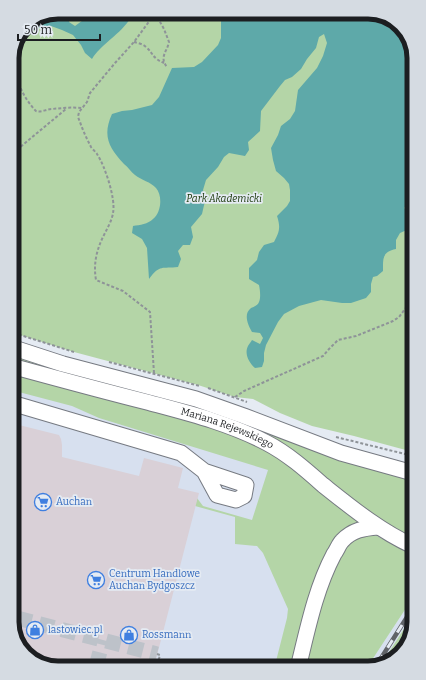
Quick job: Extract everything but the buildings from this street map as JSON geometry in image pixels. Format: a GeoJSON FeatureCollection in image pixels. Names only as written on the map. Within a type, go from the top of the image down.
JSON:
{"type":"FeatureCollection","features":[{"type":"Feature","properties":{"kind":"street","name":"Mariana Rejewskiego"},"geometry":{"type":"LineString","coordinates":[[19,350],[63,364],[196,399],[341,453],[407,471]]}},
{"type":"Feature","properties":{"kind":"street","name":"Mariana Rejewskiego"},"geometry":{"type":"LineString","coordinates":[[19,368],[186,412],[224,424],[251,435],[287,456],[362,516],[399,540],[407,543]]}},
{"type":"Feature","properties":{"kind":"street"},"geometry":{"type":"LineString","coordinates":[[19,405],[181,453],[204,471]]}},
{"type":"Feature","properties":{"kind":"street"},"geometry":{"type":"LineString","coordinates":[[300,661],[317,595],[330,562],[341,541],[353,532],[360,529],[378,527]]}},
{"type":"Feature","properties":{"kind":"path"},"geometry":{"type":"LineString","coordinates":[[150,19],[134,42],[90,93],[87,102],[79,112],[78,118],[92,149],[97,154],[102,165],[111,186],[113,199],[113,213],[110,223],[99,244],[95,260],[96,280],[123,291],[150,312],[154,373]]}},
{"type":"Feature","properties":{"kind":"path"},"geometry":{"type":"LineString","coordinates":[[159,19],[169,42],[163,58],[164,63]]}},
{"type":"Feature","properties":{"kind":"path"},"geometry":{"type":"LineString","coordinates":[[134,42],[146,47],[154,58],[164,63],[167,67]]}},
{"type":"Feature","properties":{"kind":"path"},"geometry":{"type":"LineString","coordinates":[[19,81],[21,90],[36,111],[39,112],[50,109],[76,107],[82,108]]}},
{"type":"Feature","properties":{"kind":"path"},"geometry":{"type":"LineString","coordinates":[[19,148],[67,108]]}},
{"type":"Feature","properties":{"kind":"path"},"geometry":{"type":"LineString","coordinates":[[235,398],[244,391],[323,356],[338,340],[356,336],[393,321],[407,306]]}},
{"type":"Feature","properties":{"kind":"path"},"geometry":{"type":"LineString","coordinates":[[157,654],[160,655],[158,661]]}},
{"type":"Feature","properties":{"kind":"shaded area","name":"Centrum Handlowe Auchan Bydgoszcz"},"geometry":{"type":"Polygon","coordinates":[[[19,388],[74,402],[273,468],[295,614],[282,661],[55,661],[45,659],[32,651],[21,635],[19,622],[19,388]]]}},
{"type":"Feature","properties":{"kind":"shaded area"},"geometry":{"type":"Polygon","coordinates":[[[407,607],[407,624],[386,656],[371,661],[407,607]]]}},
{"type":"Feature","properties":{"kind":"green space","name":"Park Akademicki"},"geometry":{"type":"Polygon","coordinates":[[[53,19],[371,19],[385,23],[397,32],[405,45],[407,58],[407,450],[312,426],[280,413],[253,399],[235,397],[198,385],[74,352],[19,335],[19,55],[23,41],[32,29],[38,24],[53,19]]]}},
{"type":"Feature","properties":{"kind":"green space"},"geometry":{"type":"Polygon","coordinates":[[[19,355],[189,403],[407,477],[407,537],[380,521],[296,455],[19,362],[19,355]]]}},
{"type":"Feature","properties":{"kind":"green space"},"geometry":{"type":"Polygon","coordinates":[[[19,375],[190,421],[247,441],[288,465],[362,524],[352,527],[296,661],[276,661],[288,609],[263,553],[257,546],[235,544],[235,517],[195,506],[197,498],[203,506],[252,520],[268,470],[99,418],[72,406],[19,392],[19,375]]]}},
{"type":"Feature","properties":{"kind":"green space"},"geometry":{"type":"Polygon","coordinates":[[[369,534],[377,536],[407,552],[407,607],[371,661],[303,661],[320,594],[347,541],[369,534]]]}},
{"type":"Feature","properties":{"kind":"green space"},"geometry":{"type":"Polygon","coordinates":[[[407,624],[406,632],[400,644],[394,651],[386,656],[407,624]]]}},
{"type":"Feature","properties":{"kind":"water"},"geometry":{"type":"Polygon","coordinates":[[[53,19],[69,19],[69,22],[75,26],[85,19],[130,19],[124,27],[99,50],[92,59],[85,53],[73,35],[51,26],[48,33],[36,26],[53,19]]]}},
{"type":"Feature","properties":{"kind":"water"},"geometry":{"type":"Polygon","coordinates":[[[221,19],[371,19],[385,23],[397,32],[405,45],[407,58],[407,206],[404,208],[407,210],[407,230],[400,233],[396,240],[396,249],[391,250],[384,256],[383,271],[377,276],[373,277],[371,292],[366,298],[351,303],[321,300],[299,306],[284,314],[266,345],[262,367],[255,368],[248,358],[248,345],[252,340],[260,344],[263,338],[260,333],[252,332],[247,320],[247,313],[251,308],[258,304],[260,300],[259,285],[249,279],[249,268],[257,260],[259,252],[264,245],[274,242],[279,230],[277,216],[290,201],[289,184],[276,171],[271,148],[281,126],[290,119],[295,111],[298,90],[317,68],[323,56],[327,43],[324,34],[319,37],[316,48],[301,69],[292,77],[285,80],[261,111],[260,131],[248,142],[249,150],[245,156],[229,153],[224,157],[218,167],[206,180],[203,190],[205,201],[202,214],[191,227],[193,237],[190,245],[183,245],[178,251],[181,259],[178,267],[159,269],[149,279],[147,248],[142,239],[132,233],[133,226],[151,221],[156,216],[160,204],[160,195],[154,186],[135,175],[114,153],[107,135],[112,114],[152,105],[159,97],[172,68],[194,67],[202,62],[218,45],[221,38],[221,19]]]}},
{"type":"Feature","properties":{"kind":"tunnel"},"geometry":{"type":"LineString","coordinates":[[19,619],[157,654]]}},
{"type":"Feature","properties":{"kind":"tunnel"},"geometry":{"type":"LineString","coordinates":[[98,661],[103,640]]}},
{"type":"Feature","properties":{"kind":"railway"},"geometry":{"type":"LineString","coordinates":[[381,659],[407,617]]}},
{"type":"Feature","properties":{"kind":"place","name":"Auchan"},"geometry":{"type":"Point","coordinates":[43,502]}},
{"type":"Feature","properties":{"kind":"place","name":"Centrum Handlowe Auchan Bydgoszcz"},"geometry":{"type":"Point","coordinates":[96,580]}},
{"type":"Feature","properties":{"kind":"place","name":"lastowiec.pl"},"geometry":{"type":"Point","coordinates":[35,630]}},
{"type":"Feature","properties":{"kind":"place","name":"Rossmann"},"geometry":{"type":"Point","coordinates":[129,635]}}]}
